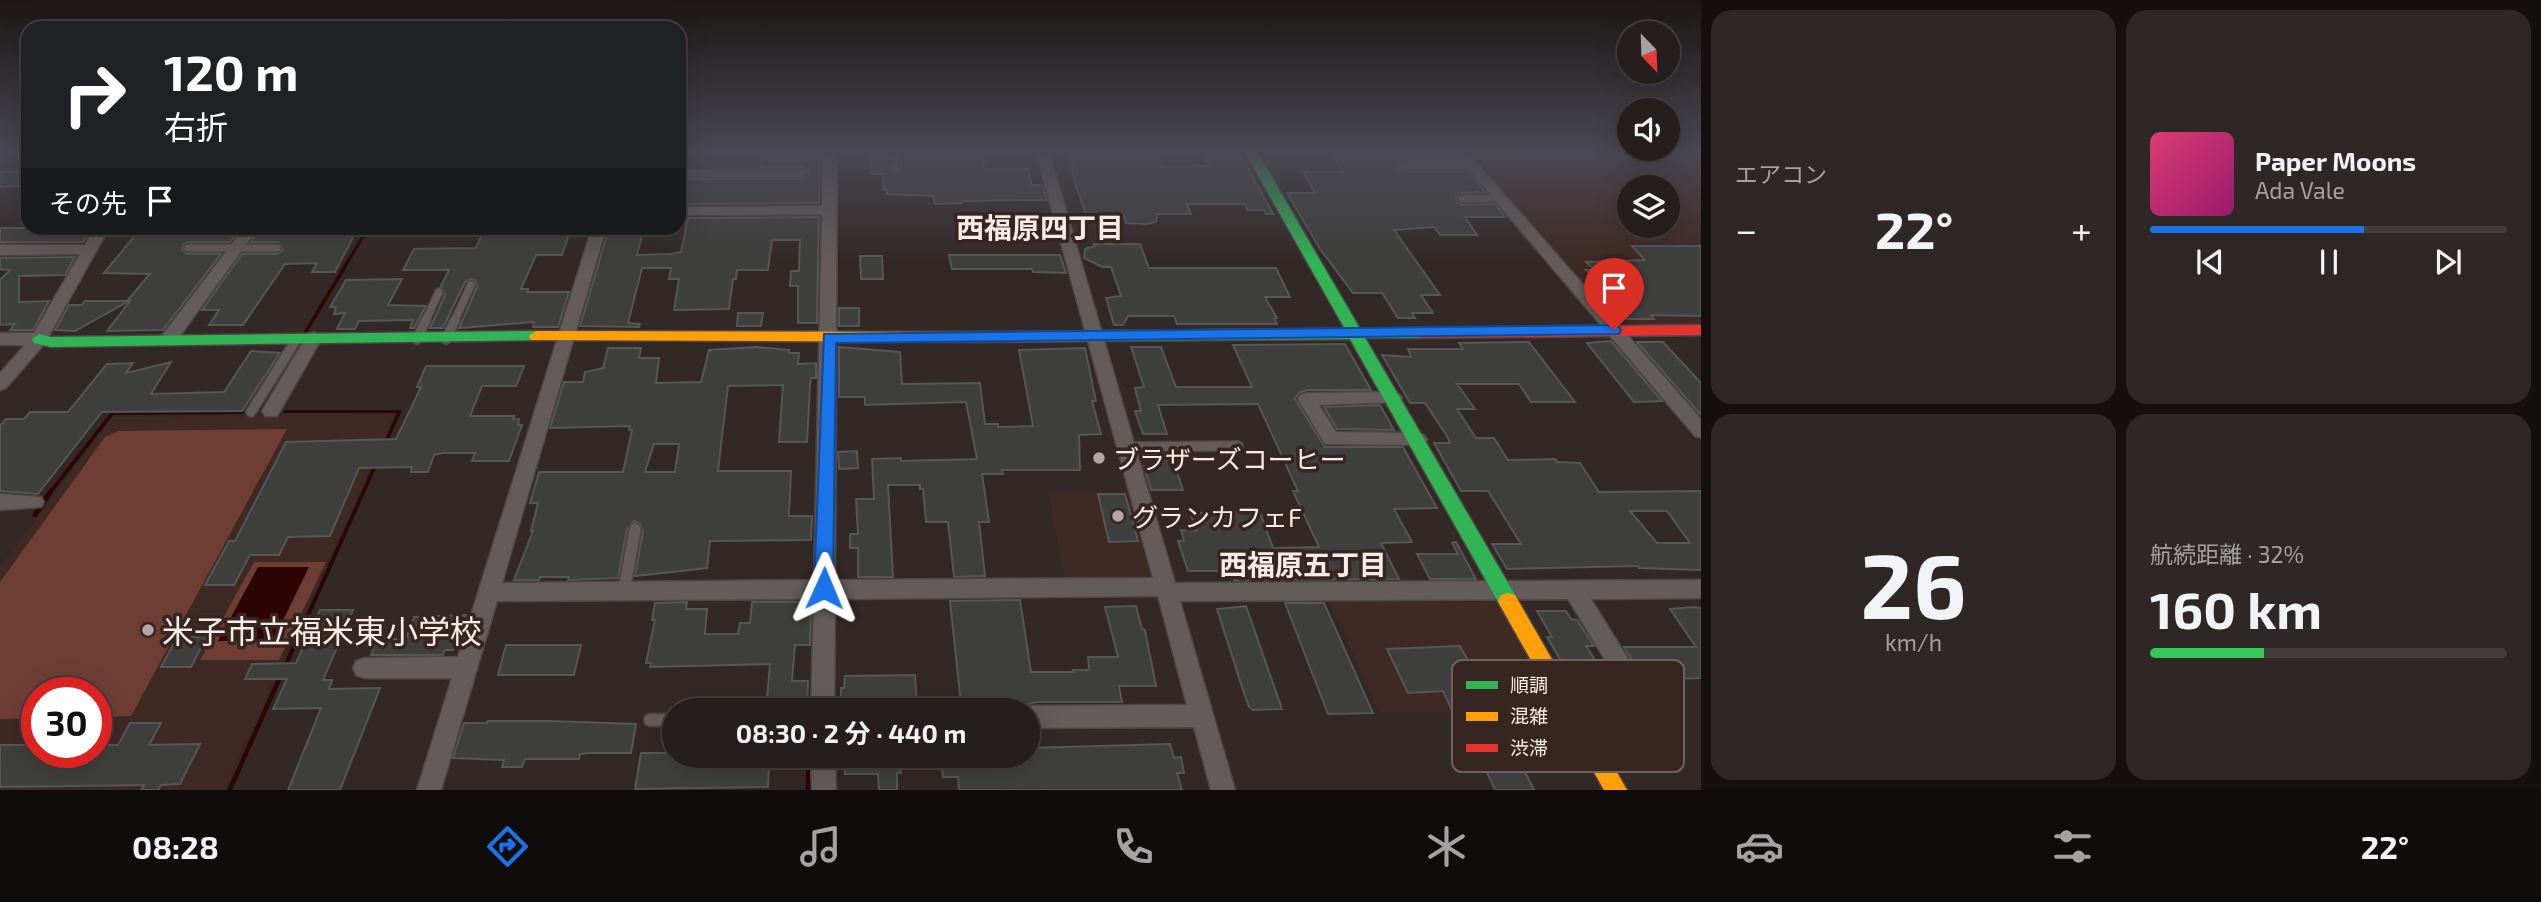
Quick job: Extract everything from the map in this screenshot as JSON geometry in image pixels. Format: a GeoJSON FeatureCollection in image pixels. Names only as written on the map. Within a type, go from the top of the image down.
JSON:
{"type":"FeatureCollection","features":[{"type":"Feature","properties":{"kind":"street"},"geometry":{"type":"LineString","coordinates":[[823,698],[829,189]]}},
{"type":"Feature","properties":{"kind":"street"},"geometry":{"type":"LineString","coordinates":[[1054,189],[1223,790]]}},
{"type":"Feature","properties":{"kind":"street"},"geometry":{"type":"LineString","coordinates":[[1272,189],[1542,660]]}},
{"type":"Feature","properties":{"kind":"street"},"geometry":{"type":"LineString","coordinates":[[1492,189],[1701,431]]}},
{"type":"Feature","properties":{"kind":"street"},"geometry":{"type":"LineString","coordinates":[[686,211],[829,210]]}},
{"type":"Feature","properties":{"kind":"street"},"geometry":{"type":"LineString","coordinates":[[0,384],[39,339],[98,235]]}},
{"type":"Feature","properties":{"kind":"street"},"geometry":{"type":"LineString","coordinates":[[168,340],[246,235]]}},
{"type":"Feature","properties":{"kind":"street"},"geometry":{"type":"LineString","coordinates":[[429,790],[597,235]]}},
{"type":"Feature","properties":{"kind":"street"},"geometry":{"type":"LineString","coordinates":[[0,264],[7,250],[90,249]]}},
{"type":"Feature","properties":{"kind":"street"},"geometry":{"type":"LineString","coordinates":[[0,339],[39,339],[51,342],[446,339],[566,335],[829,338],[1701,330]]}},
{"type":"Feature","properties":{"kind":"street"},"geometry":{"type":"LineString","coordinates":[[271,411],[306,339]]}},
{"type":"Feature","properties":{"kind":"street"},"geometry":{"type":"LineString","coordinates":[[1393,398],[1307,398],[1331,439],[1418,440]]}},
{"type":"Feature","properties":{"kind":"street"},"geometry":{"type":"LineString","coordinates":[[0,502],[34,502]]}},
{"type":"Feature","properties":{"kind":"street"},"geometry":{"type":"LineString","coordinates":[[491,592],[824,588],[1503,591],[1701,589]]}},
{"type":"Feature","properties":{"kind":"street"},"geometry":{"type":"LineString","coordinates":[[1574,590],[1618,660]]}},
{"type":"Feature","properties":{"kind":"street"},"geometry":{"type":"LineString","coordinates":[[364,668],[467,667]]}},
{"type":"Feature","properties":{"kind":"street"},"geometry":{"type":"LineString","coordinates":[[1040,717],[1202,716]]}},
{"type":"Feature","properties":{"kind":"street"},"geometry":{"type":"LineString","coordinates":[[823,768],[824,790]]}},
{"type":"Feature","properties":{"kind":"street"},"geometry":{"type":"LineString","coordinates":[[1606,772],[1616,790]]}},
{"type":"Feature","properties":{"kind":"lane"},"geometry":{"type":"LineString","coordinates":[[1462,199],[1500,198]]}},
{"type":"Feature","properties":{"kind":"lane"},"geometry":{"type":"LineString","coordinates":[[188,248],[277,248]]}},
{"type":"Feature","properties":{"kind":"lane"},"geometry":{"type":"LineString","coordinates":[[446,339],[471,285]]}},
{"type":"Feature","properties":{"kind":"lane"},"geometry":{"type":"LineString","coordinates":[[416,339],[439,292]]}},
{"type":"Feature","properties":{"kind":"lane"},"geometry":{"type":"LineString","coordinates":[[251,412],[306,339]]}},
{"type":"Feature","properties":{"kind":"lane"},"geometry":{"type":"LineString","coordinates":[[1126,447],[1238,446]]}},
{"type":"Feature","properties":{"kind":"lane"},"geometry":{"type":"LineString","coordinates":[[624,591],[635,528]]}},
{"type":"Feature","properties":{"kind":"lane"},"geometry":{"type":"LineString","coordinates":[[650,720],[662,720]]}},
{"type":"Feature","properties":{"kind":"shaded area"},"geometry":{"type":"Polygon","coordinates":[[[1498,189],[1617,189],[1617,238],[1680,238],[1680,189],[1701,189],[1701,324],[1628,324],[1611,318],[1498,189]]]}},
{"type":"Feature","properties":{"kind":"shaded area"},"geometry":{"type":"Polygon","coordinates":[[[362,235],[366,235],[307,333],[303,333],[362,235]]]}},
{"type":"Feature","properties":{"kind":"shaded area"},"geometry":{"type":"Polygon","coordinates":[[[284,410],[402,410],[232,790],[227,790],[397,413],[283,413],[284,410]]]}},
{"type":"Feature","properties":{"kind":"shaded area"},"geometry":{"type":"Polygon","coordinates":[[[111,412],[244,412],[113,415],[50,496],[45,496],[111,412]]]}},
{"type":"Feature","properties":{"kind":"shaded area","name":"米子市立福米東小学校"},"geometry":{"type":"Polygon","coordinates":[[[395,414],[224,790],[0,790],[0,567],[113,417],[395,414]]]}},
{"type":"Feature","properties":{"kind":"shaded area"},"geometry":{"type":"Polygon","coordinates":[[[287,429],[131,716],[112,717],[112,677],[21,677],[21,718],[0,719],[0,582],[105,437],[118,431],[287,429]]]}},
{"type":"Feature","properties":{"kind":"shaded area"},"geometry":{"type":"Polygon","coordinates":[[[1127,491],[1152,581],[1066,582],[1048,492],[1127,491]]]}},
{"type":"Feature","properties":{"kind":"shaded area"},"geometry":{"type":"Polygon","coordinates":[[[254,562],[326,562],[279,660],[200,660],[254,562]]]}},
{"type":"Feature","properties":{"kind":"shaded area"},"geometry":{"type":"Polygon","coordinates":[[[258,567],[309,567],[273,641],[218,641],[258,567]]]}},
{"type":"Feature","properties":{"kind":"shaded area"},"geometry":{"type":"Polygon","coordinates":[[[1496,596],[1532,660],[1452,660],[1452,712],[1378,712],[1328,597],[1496,596]]]}},
{"type":"Feature","properties":{"kind":"building"},"geometry":{"type":"Polygon","coordinates":[[[686,189],[819,189],[819,203],[686,204],[686,189]]]}},
{"type":"Feature","properties":{"kind":"building"},"geometry":{"type":"Polygon","coordinates":[[[1043,189],[1047,200],[935,204],[933,196],[887,194],[887,190],[884,190],[1043,189]]]}},
{"type":"Feature","properties":{"kind":"building"},"geometry":{"type":"Polygon","coordinates":[[[1077,189],[1259,189],[1273,214],[1266,214],[1264,210],[1248,210],[1244,204],[1187,204],[1191,214],[1157,214],[1156,222],[1146,224],[1126,223],[1123,214],[1086,215],[1077,189]]]}},
{"type":"Feature","properties":{"kind":"building"},"geometry":{"type":"Polygon","coordinates":[[[1313,189],[1482,189],[1485,192],[1459,193],[1456,197],[1457,203],[1495,204],[1505,217],[1465,217],[1477,235],[1440,235],[1434,227],[1394,230],[1440,295],[1421,295],[1433,313],[1412,313],[1415,318],[1398,318],[1382,293],[1353,293],[1320,249],[1287,193],[1315,193],[1313,189]]]}},
{"type":"Feature","properties":{"kind":"building"},"geometry":{"type":"Polygon","coordinates":[[[819,217],[817,323],[798,323],[798,286],[790,286],[791,271],[799,271],[800,240],[772,240],[768,270],[737,270],[736,279],[733,279],[729,309],[674,310],[679,279],[669,279],[671,268],[642,268],[628,323],[640,324],[639,327],[580,326],[607,235],[642,235],[637,255],[681,252],[688,218],[819,217]]]}},
{"type":"Feature","properties":{"kind":"building"},"geometry":{"type":"Polygon","coordinates":[[[0,228],[21,228],[21,235],[88,235],[83,242],[0,242],[0,228]]]}},
{"type":"Feature","properties":{"kind":"building"},"geometry":{"type":"Polygon","coordinates":[[[135,235],[236,235],[230,242],[183,244],[182,250],[187,254],[221,254],[163,330],[107,331],[131,300],[75,331],[55,330],[69,305],[82,305],[85,301],[127,301],[150,274],[104,273],[135,235]]]}},
{"type":"Feature","properties":{"kind":"building"},"geometry":{"type":"Polygon","coordinates":[[[256,235],[354,235],[335,272],[312,272],[317,263],[285,264],[243,325],[209,325],[219,310],[202,310],[242,254],[277,254],[283,250],[279,242],[251,242],[256,235]]]}},
{"type":"Feature","properties":{"kind":"building"},"geometry":{"type":"Polygon","coordinates":[[[482,235],[569,235],[562,255],[536,255],[521,289],[528,289],[527,292],[569,292],[558,327],[533,327],[534,322],[459,328],[477,287],[476,282],[471,279],[465,282],[443,328],[430,328],[445,295],[441,286],[449,270],[403,270],[414,249],[476,248],[482,235]]]}},
{"type":"Feature","properties":{"kind":"building"},"geometry":{"type":"Polygon","coordinates":[[[1094,244],[1140,244],[1149,268],[1276,268],[1290,297],[1265,297],[1277,318],[1274,319],[1277,324],[1177,324],[1174,316],[1128,316],[1123,325],[1114,325],[1106,298],[1121,296],[1111,267],[1102,267],[1084,258],[1085,249],[1095,246],[1094,244]]]}},
{"type":"Feature","properties":{"kind":"building"},"geometry":{"type":"Polygon","coordinates":[[[1632,246],[1701,246],[1701,316],[1651,315],[1654,319],[1627,319],[1586,270],[1594,270],[1586,262],[1645,260],[1632,246]]]}},
{"type":"Feature","properties":{"kind":"building"},"geometry":{"type":"Polygon","coordinates":[[[949,255],[1060,255],[1066,273],[1033,272],[1032,269],[952,269],[949,255]]]}},
{"type":"Feature","properties":{"kind":"building"},"geometry":{"type":"Polygon","coordinates":[[[860,256],[882,256],[883,279],[861,279],[860,256]]]}},
{"type":"Feature","properties":{"kind":"building"},"geometry":{"type":"Polygon","coordinates":[[[75,257],[65,275],[19,276],[19,302],[49,301],[33,330],[10,330],[15,324],[0,325],[0,280],[10,270],[0,269],[0,258],[75,257]]]}},
{"type":"Feature","properties":{"kind":"building"},"geometry":{"type":"Polygon","coordinates":[[[402,279],[388,305],[426,306],[414,328],[410,328],[413,320],[359,321],[355,329],[337,329],[345,313],[334,314],[336,307],[330,307],[346,280],[402,279]]]}},
{"type":"Feature","properties":{"kind":"building"},"geometry":{"type":"Polygon","coordinates":[[[839,308],[859,308],[859,326],[839,326],[839,308]]]}},
{"type":"Feature","properties":{"kind":"building"},"geometry":{"type":"Polygon","coordinates":[[[738,313],[763,313],[761,326],[737,326],[738,313]]]}},
{"type":"Feature","properties":{"kind":"building"},"geometry":{"type":"Polygon","coordinates":[[[1611,341],[1662,401],[1634,402],[1587,343],[1611,341]]]}},
{"type":"Feature","properties":{"kind":"building"},"geometry":{"type":"Polygon","coordinates":[[[1529,342],[1575,402],[1531,402],[1519,384],[1457,384],[1475,409],[1457,409],[1476,438],[1494,438],[1508,460],[1555,459],[1557,462],[1580,463],[1599,492],[1701,491],[1701,570],[1638,566],[1507,569],[1492,544],[1521,544],[1488,491],[1461,491],[1434,443],[1450,443],[1447,436],[1425,403],[1410,403],[1382,355],[1411,357],[1408,349],[1463,349],[1459,343],[1529,342]],[[1630,511],[1657,543],[1690,543],[1667,511],[1630,511]]]}},
{"type":"Feature","properties":{"kind":"building"},"geometry":{"type":"Polygon","coordinates":[[[1637,342],[1663,342],[1701,383],[1701,415],[1637,342]]]}},
{"type":"Feature","properties":{"kind":"building"},"geometry":{"type":"Polygon","coordinates":[[[1345,344],[1371,390],[1307,390],[1299,393],[1295,399],[1325,447],[1403,447],[1437,508],[1394,509],[1412,542],[1381,543],[1399,579],[1234,580],[1231,571],[1188,571],[1178,541],[1184,541],[1181,530],[1197,531],[1190,513],[1260,512],[1273,548],[1319,547],[1293,491],[1298,491],[1258,404],[1158,405],[1167,434],[1143,434],[1135,411],[1141,411],[1135,388],[1144,387],[1131,347],[1161,347],[1176,387],[1252,387],[1233,345],[1345,344]]]}},
{"type":"Feature","properties":{"kind":"building"},"geometry":{"type":"Polygon","coordinates":[[[756,347],[789,350],[789,353],[799,353],[798,364],[816,363],[816,378],[811,378],[810,385],[807,442],[779,442],[783,385],[728,386],[718,471],[791,471],[789,516],[812,516],[811,540],[710,541],[707,568],[635,576],[643,531],[640,524],[634,521],[627,529],[618,578],[568,580],[569,577],[540,577],[539,580],[514,580],[533,531],[538,503],[530,503],[539,472],[623,472],[632,430],[629,430],[630,426],[550,428],[564,382],[583,382],[585,372],[603,368],[608,348],[641,348],[639,358],[659,358],[656,383],[701,382],[709,350],[756,347]],[[654,444],[645,472],[675,472],[679,444],[654,444]]]}},
{"type":"Feature","properties":{"kind":"building"},"geometry":{"type":"Polygon","coordinates":[[[839,347],[900,352],[902,384],[980,383],[985,424],[998,424],[998,427],[1033,426],[1019,350],[1085,348],[1096,401],[1092,401],[1101,434],[1079,435],[1080,470],[1002,470],[1003,474],[982,474],[989,522],[979,522],[985,576],[954,577],[948,522],[926,522],[923,489],[920,489],[920,485],[888,485],[893,577],[858,577],[858,548],[850,548],[850,534],[858,534],[856,499],[874,499],[872,459],[977,459],[966,402],[865,405],[865,397],[839,397],[839,347]]]}},
{"type":"Feature","properties":{"kind":"building"},"geometry":{"type":"Polygon","coordinates":[[[251,351],[280,353],[242,411],[102,412],[38,494],[0,491],[0,426],[6,419],[24,419],[30,412],[68,412],[107,364],[133,363],[126,373],[171,362],[151,394],[224,392],[251,351]]]}},
{"type":"Feature","properties":{"kind":"building"},"geometry":{"type":"Polygon","coordinates":[[[426,366],[524,366],[516,386],[482,386],[470,416],[514,416],[513,419],[519,419],[518,425],[522,425],[509,461],[472,461],[475,453],[442,453],[434,455],[428,472],[411,472],[412,467],[359,468],[330,536],[288,537],[279,555],[250,555],[234,585],[205,585],[229,541],[235,541],[286,442],[396,439],[421,387],[417,387],[426,366]]]}},
{"type":"Feature","properties":{"kind":"building"},"geometry":{"type":"Polygon","coordinates":[[[1380,405],[1394,430],[1337,429],[1324,407],[1380,405]]]}},
{"type":"Feature","properties":{"kind":"building"},"geometry":{"type":"Polygon","coordinates":[[[857,451],[858,468],[839,469],[838,452],[857,451]]]}},
{"type":"Feature","properties":{"kind":"building"},"geometry":{"type":"Polygon","coordinates":[[[1154,459],[1170,460],[1171,466],[1175,466],[1183,490],[1151,490],[1144,466],[1156,466],[1154,459]]]}},
{"type":"Feature","properties":{"kind":"building"},"geometry":{"type":"Polygon","coordinates":[[[1098,494],[1125,494],[1138,541],[1109,542],[1098,494]]]}},
{"type":"Feature","properties":{"kind":"building"},"geometry":{"type":"Polygon","coordinates":[[[1456,542],[1476,579],[1430,579],[1417,554],[1458,554],[1452,543],[1456,542]]]}},
{"type":"Feature","properties":{"kind":"building"},"geometry":{"type":"Polygon","coordinates":[[[1020,600],[1031,672],[1089,670],[1088,657],[1118,657],[1105,607],[1136,606],[1142,629],[1145,630],[1156,686],[1119,686],[1122,702],[960,698],[950,601],[1020,600]]]}},
{"type":"Feature","properties":{"kind":"building"},"geometry":{"type":"Polygon","coordinates":[[[687,602],[686,609],[707,609],[705,634],[738,634],[740,623],[750,623],[752,602],[811,602],[810,645],[795,645],[792,681],[808,681],[807,698],[767,698],[770,664],[650,667],[651,663],[646,663],[655,620],[652,620],[655,603],[687,602]]]}},
{"type":"Feature","properties":{"kind":"building"},"geometry":{"type":"Polygon","coordinates":[[[1285,603],[1324,603],[1373,713],[1328,714],[1285,603]]]}},
{"type":"Feature","properties":{"kind":"building"},"geometry":{"type":"Polygon","coordinates":[[[1246,606],[1282,709],[1253,710],[1249,707],[1243,690],[1217,609],[1246,606]]]}},
{"type":"Feature","properties":{"kind":"building"},"geometry":{"type":"Polygon","coordinates":[[[1701,608],[1701,678],[1684,679],[1684,660],[1632,660],[1624,647],[1696,647],[1670,609],[1701,608]]]}},
{"type":"Feature","properties":{"kind":"building"},"geometry":{"type":"Polygon","coordinates":[[[320,610],[353,610],[323,680],[332,680],[329,689],[380,688],[340,790],[288,790],[321,708],[273,709],[287,679],[245,679],[252,664],[296,663],[320,610]]]}},
{"type":"Feature","properties":{"kind":"building"},"geometry":{"type":"Polygon","coordinates":[[[1537,611],[1566,611],[1571,619],[1577,620],[1594,646],[1586,646],[1595,660],[1560,660],[1547,637],[1552,637],[1537,611]]]}},
{"type":"Feature","properties":{"kind":"building"},"geometry":{"type":"Polygon","coordinates":[[[466,615],[462,635],[453,650],[445,650],[443,655],[371,655],[377,639],[406,639],[414,617],[466,615]]]}},
{"type":"Feature","properties":{"kind":"building"},"geometry":{"type":"Polygon","coordinates":[[[207,636],[191,667],[161,667],[177,638],[207,636]]]}},
{"type":"Feature","properties":{"kind":"building"},"geometry":{"type":"Polygon","coordinates":[[[506,645],[581,645],[574,675],[498,675],[506,645]]]}},
{"type":"Feature","properties":{"kind":"building"},"geometry":{"type":"Polygon","coordinates":[[[1460,646],[1468,660],[1452,660],[1452,710],[1443,691],[1408,693],[1387,649],[1460,646]]]}},
{"type":"Feature","properties":{"kind":"building"},"geometry":{"type":"Polygon","coordinates":[[[915,675],[916,698],[841,698],[845,676],[915,675]]]}},
{"type":"Feature","properties":{"kind":"building"},"geometry":{"type":"Polygon","coordinates":[[[488,721],[636,724],[631,753],[580,754],[579,759],[525,759],[522,767],[502,767],[504,760],[453,758],[464,723],[488,721]]]}},
{"type":"Feature","properties":{"kind":"building"},"geometry":{"type":"Polygon","coordinates":[[[130,723],[161,723],[149,745],[200,744],[180,784],[161,785],[158,790],[141,790],[144,785],[0,787],[0,745],[21,745],[21,768],[112,768],[112,745],[118,745],[130,723]]]}},
{"type":"Feature","properties":{"kind":"building"},"geometry":{"type":"Polygon","coordinates":[[[1170,744],[1174,758],[1181,757],[1184,773],[1177,773],[1182,790],[959,790],[958,777],[943,777],[942,768],[1040,768],[1040,748],[1170,744]]]}},
{"type":"Feature","properties":{"kind":"building"},"geometry":{"type":"Polygon","coordinates":[[[641,753],[662,753],[662,768],[769,768],[768,787],[635,789],[641,753]]]}},
{"type":"Feature","properties":{"kind":"building"},"geometry":{"type":"Polygon","coordinates":[[[845,768],[901,768],[901,773],[897,773],[897,790],[879,790],[878,774],[845,774],[845,768]]]}},
{"type":"Feature","properties":{"kind":"building"},"geometry":{"type":"Polygon","coordinates":[[[1487,772],[1525,772],[1534,790],[1495,790],[1487,772]]]}},
{"type":"Feature","properties":{"kind":"waterway"},"geometry":{"type":"LineString","coordinates":[[35,515],[51,491]]}},
{"type":"Feature","properties":{"kind":"waterway"},"geometry":{"type":"LineString","coordinates":[[809,790],[810,768]]}},
{"type":"Feature","properties":{"kind":"traffic: fast"},"geometry":{"type":"LineString","coordinates":[[1272,189],[1508,601]]}},
{"type":"Feature","properties":{"kind":"traffic: fast"},"geometry":{"type":"LineString","coordinates":[[972,337],[1418,333]]}},
{"type":"Feature","properties":{"kind":"traffic: fast"},"geometry":{"type":"LineString","coordinates":[[39,339],[51,342],[536,336]]}},
{"type":"Feature","properties":{"kind":"traffic: slow"},"geometry":{"type":"LineString","coordinates":[[536,336],[972,337]]}},
{"type":"Feature","properties":{"kind":"traffic: slow"},"geometry":{"type":"LineString","coordinates":[[1508,601],[1542,660]]}},
{"type":"Feature","properties":{"kind":"traffic: slow"},"geometry":{"type":"LineString","coordinates":[[1606,772],[1616,790]]}},
{"type":"Feature","properties":{"kind":"traffic: jam"},"geometry":{"type":"LineString","coordinates":[[1418,333],[1701,330]]}},
{"type":"Feature","properties":{"kind":"place","name":"ブラザーズコーヒー"},"geometry":{"type":"Point","coordinates":[1099,458]}},
{"type":"Feature","properties":{"kind":"place","name":"グランカフェF"},"geometry":{"type":"Point","coordinates":[1118,516]}},
{"type":"Feature","properties":{"kind":"place","name":"米子市立福米東小学校"},"geometry":{"type":"Point","coordinates":[148,630]}},
{"type":"Feature","properties":{"kind":"district","name":"西福原四丁目"},"geometry":{"type":"Point","coordinates":[1040,227]}},
{"type":"Feature","properties":{"kind":"district","name":"西福原五丁目"},"geometry":{"type":"Point","coordinates":[1303,564]}},
{"type":"Feature","properties":{"kind":"route"},"geometry":{"type":"LineString","coordinates":[[824,588],[829,338],[1614,330]]}}]}
